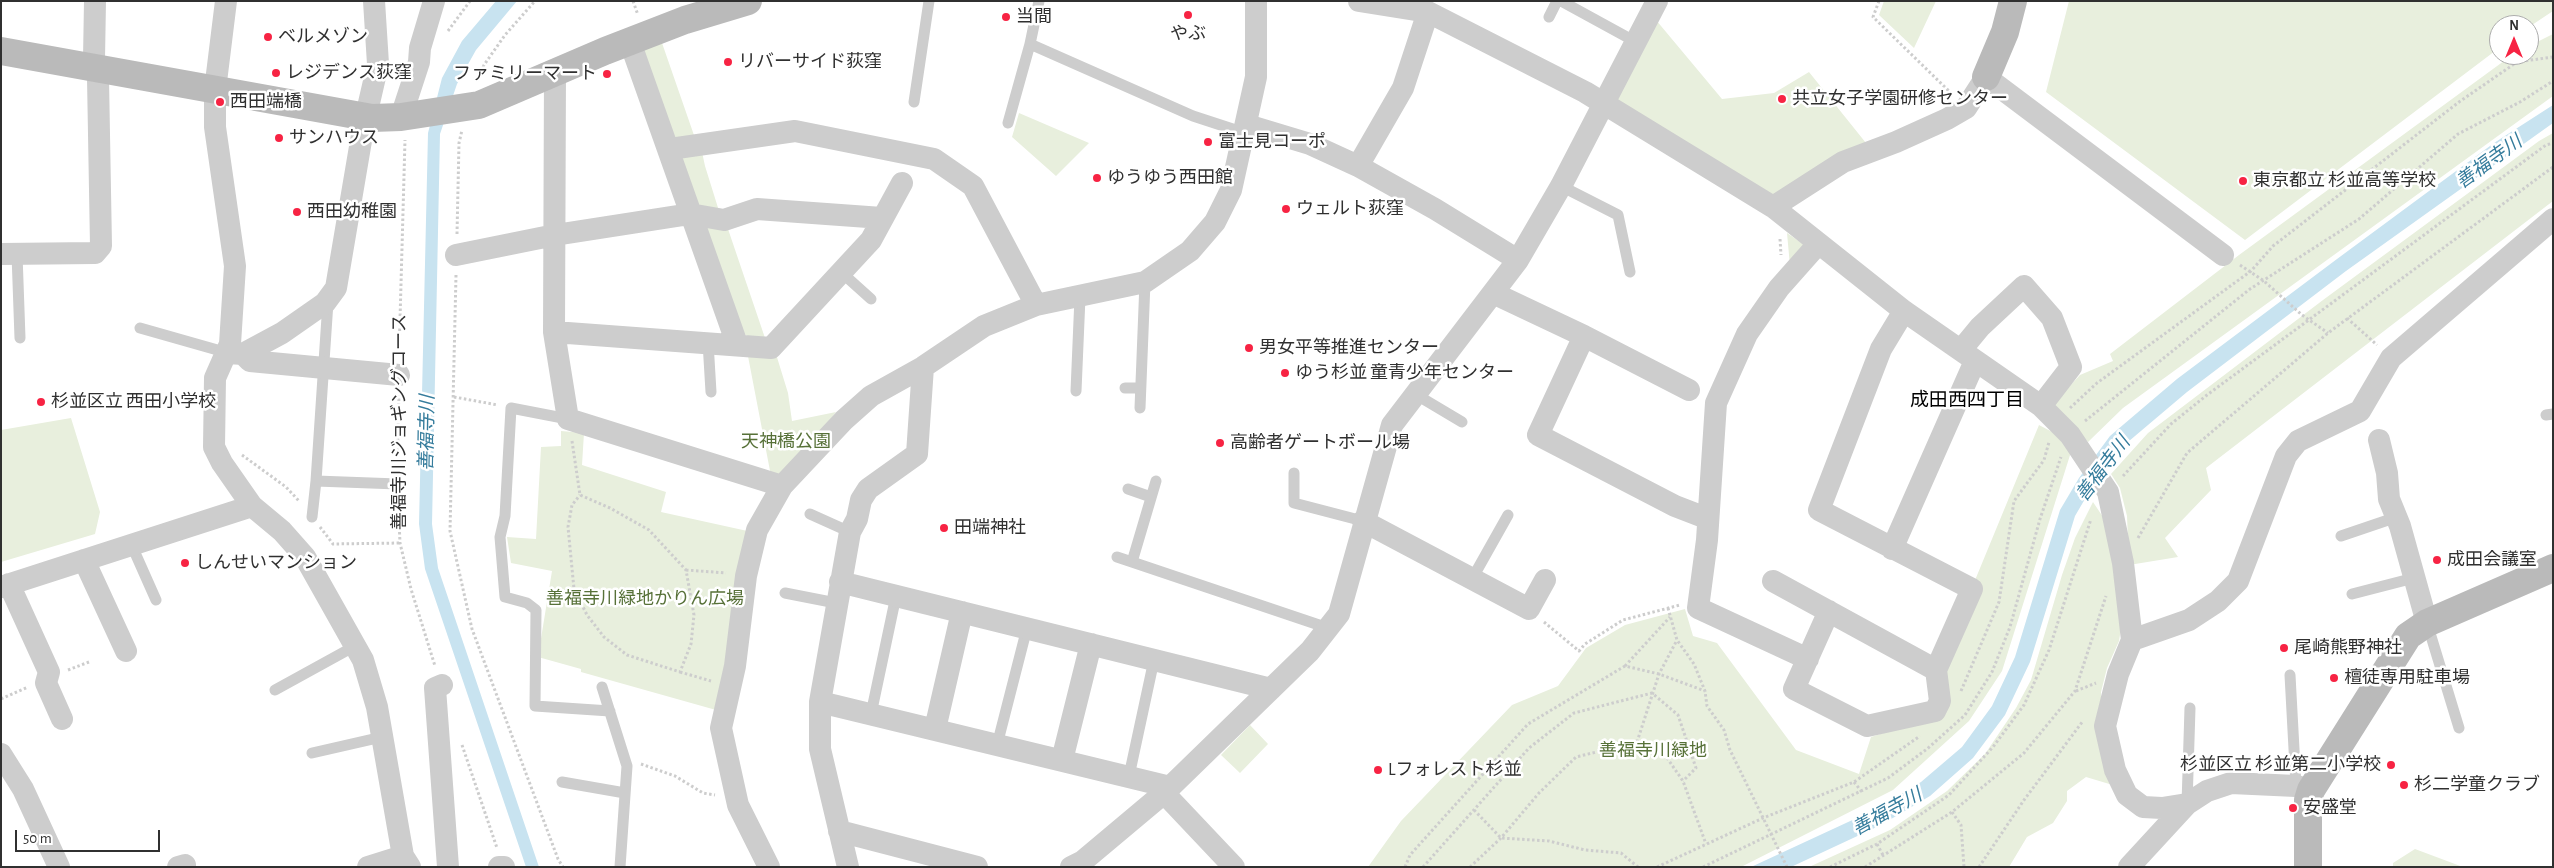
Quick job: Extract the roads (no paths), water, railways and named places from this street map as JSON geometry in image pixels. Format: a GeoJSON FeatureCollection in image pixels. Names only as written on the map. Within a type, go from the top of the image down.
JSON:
{"type":"FeatureCollection","features":[{"type":"Feature","properties":{"kind":"street"},"geometry":{"type":"LineString","coordinates":[[9,254],[95,253],[101,246],[98,78],[94,59],[95,1]]}},
{"type":"Feature","properties":{"kind":"street"},"geometry":{"type":"LineString","coordinates":[[226,1],[215,90],[215,127],[235,266],[230,344],[236,353],[250,361],[399,375]]}},
{"type":"Feature","properties":{"kind":"street"},"geometry":{"type":"LineString","coordinates":[[368,867],[406,861],[376,707],[363,660],[305,557],[282,531],[252,506],[222,464],[214,447],[216,378],[236,353],[282,333],[328,300],[336,288],[348,209],[378,64],[374,1]]}},
{"type":"Feature","properties":{"kind":"street"},"geometry":{"type":"LineString","coordinates":[[407,116],[419,62],[420,48],[434,1]]}},
{"type":"Feature","properties":{"kind":"street"},"geometry":{"type":"LineString","coordinates":[[1,51],[367,117],[407,116],[466,108],[685,20],[748,1]]}},
{"type":"Feature","properties":{"kind":"street"},"geometry":{"type":"LineString","coordinates":[[769,867],[736,797],[720,728],[730,687],[746,576],[757,530],[782,486],[844,420],[871,396],[924,368],[984,326],[1036,305],[1146,282],[1190,251],[1215,222],[1231,190],[1256,77],[1256,1]]}},
{"type":"Feature","properties":{"kind":"street"},"geometry":{"type":"LineString","coordinates":[[1358,1],[1430,7],[1604,103],[1773,207],[1904,311],[2055,421],[2083,453],[2105,488],[2123,563],[2132,640],[2118,674],[2106,726],[2115,770],[2127,795],[2144,807],[2162,808],[2187,804]]}},
{"type":"Feature","properties":{"kind":"street"},"geometry":{"type":"LineString","coordinates":[[1080,865],[1167,790],[1310,651],[1339,614],[1363,521],[1392,425],[1518,260],[1561,186],[1657,1]]}},
{"type":"Feature","properties":{"kind":"street"},"geometry":{"type":"LineString","coordinates":[[1773,207],[1843,162],[1896,142],[1947,119],[1966,108],[1986,77],[2005,32],[2013,1]]}},
{"type":"Feature","properties":{"kind":"street"},"geometry":{"type":"LineString","coordinates":[[1358,166],[1403,88],[1430,7]]}},
{"type":"Feature","properties":{"kind":"street"},"geometry":{"type":"LineString","coordinates":[[630,42],[670,149],[690,214],[737,344]]}},
{"type":"Feature","properties":{"kind":"street"},"geometry":{"type":"LineString","coordinates":[[555,72],[555,235],[552,287],[554,332],[568,418],[782,486]]}},
{"type":"Feature","properties":{"kind":"street"},"geometry":{"type":"LineString","coordinates":[[1986,77],[2223,255]]}},
{"type":"Feature","properties":{"kind":"street"},"geometry":{"type":"LineString","coordinates":[[1246,129],[1310,144],[1358,166],[1435,209],[1518,260]]}},
{"type":"Feature","properties":{"kind":"street"},"geometry":{"type":"LineString","coordinates":[[670,149],[795,131],[934,159],[972,186],[1036,305]]}},
{"type":"Feature","properties":{"kind":"street"},"geometry":{"type":"LineString","coordinates":[[554,332],[771,348],[870,240],[902,183]]}},
{"type":"Feature","properties":{"kind":"street"},"geometry":{"type":"LineString","coordinates":[[456,255],[555,235],[690,214],[724,220],[757,209],[882,218]]}},
{"type":"Feature","properties":{"kind":"street"},"geometry":{"type":"LineString","coordinates":[[2132,640],[2189,620],[2218,601],[2238,581],[2286,456],[2298,442],[2360,411],[2391,358],[2553,218]]}},
{"type":"Feature","properties":{"kind":"street"},"geometry":{"type":"LineString","coordinates":[[1808,659],[1698,608],[1708,516],[1716,403],[1747,334],[1779,288],[1818,244]]}},
{"type":"Feature","properties":{"kind":"street"},"geometry":{"type":"LineString","coordinates":[[1892,549],[1980,327],[2024,286],[2052,318],[2071,367],[2055,421]]}},
{"type":"Feature","properties":{"kind":"street"},"geometry":{"type":"LineString","coordinates":[[1493,292],[1689,390]]}},
{"type":"Feature","properties":{"kind":"street"},"geometry":{"type":"LineString","coordinates":[[1829,612],[1794,689],[1867,726],[1936,711],[1940,701],[1936,670],[1972,589],[1819,510],[1881,349],[1904,311]]}},
{"type":"Feature","properties":{"kind":"street"},"geometry":{"type":"LineString","coordinates":[[1584,336],[1538,435],[1675,506],[1701,516],[1708,516]]}},
{"type":"Feature","properties":{"kind":"street"},"geometry":{"type":"LineString","coordinates":[[848,867],[820,749],[820,702],[850,532],[861,500],[868,489],[917,454],[924,368]]}},
{"type":"Feature","properties":{"kind":"street"},"geometry":{"type":"LineString","coordinates":[[2379,440],[2387,473],[2389,499],[2427,623]]}},
{"type":"Feature","properties":{"kind":"street"},"geometry":{"type":"LineString","coordinates":[[62,719],[46,682],[49,672],[5,585],[132,546],[252,506]]}},
{"type":"Feature","properties":{"kind":"street"},"geometry":{"type":"LineString","coordinates":[[1363,521],[1529,609],[1544,580]]}},
{"type":"Feature","properties":{"kind":"street"},"geometry":{"type":"LineString","coordinates":[[84,560],[126,650]]}},
{"type":"Feature","properties":{"kind":"street"},"geometry":{"type":"LineString","coordinates":[[2304,788],[2408,636],[2427,623],[2553,568]]}},
{"type":"Feature","properties":{"kind":"street"},"geometry":{"type":"LineString","coordinates":[[1772,581],[1936,670]]}},
{"type":"Feature","properties":{"kind":"street"},"geometry":{"type":"LineString","coordinates":[[838,593],[896,596],[1271,689]]}},
{"type":"Feature","properties":{"kind":"street"},"geometry":{"type":"LineString","coordinates":[[935,729],[962,612]]}},
{"type":"Feature","properties":{"kind":"street"},"geometry":{"type":"LineString","coordinates":[[1062,760],[1091,644]]}},
{"type":"Feature","properties":{"kind":"street"},"geometry":{"type":"LineString","coordinates":[[442,686],[435,688],[448,867]]}},
{"type":"Feature","properties":{"kind":"street"},"geometry":{"type":"LineString","coordinates":[[820,702],[1129,776],[1167,790],[1234,867]]}},
{"type":"Feature","properties":{"kind":"street"},"geometry":{"type":"LineString","coordinates":[[1,754],[23,790],[58,867]]}},
{"type":"Feature","properties":{"kind":"street"},"geometry":{"type":"LineString","coordinates":[[2129,867],[2187,804],[2207,791],[2232,783],[2304,788]]}},
{"type":"Feature","properties":{"kind":"street"},"geometry":{"type":"LineString","coordinates":[[2304,788],[2308,800],[2308,867]]}},
{"type":"Feature","properties":{"kind":"street"},"geometry":{"type":"LineString","coordinates":[[839,831],[977,867]]}},
{"type":"Feature","properties":{"kind":"street"},"geometry":{"type":"LineString","coordinates":[[499,867],[504,867]]}},
{"type":"Feature","properties":{"kind":"lane"},"geometry":{"type":"LineString","coordinates":[[914,102],[929,1]]}},
{"type":"Feature","properties":{"kind":"lane"},"geometry":{"type":"LineString","coordinates":[[1008,123],[1030,44],[1039,1]]}},
{"type":"Feature","properties":{"kind":"lane"},"geometry":{"type":"LineString","coordinates":[[1549,16],[1557,1]]}},
{"type":"Feature","properties":{"kind":"lane"},"geometry":{"type":"LineString","coordinates":[[1561,1],[1636,42]]}},
{"type":"Feature","properties":{"kind":"lane"},"geometry":{"type":"LineString","coordinates":[[1030,44],[1193,116],[1246,129]]}},
{"type":"Feature","properties":{"kind":"lane"},"geometry":{"type":"LineString","coordinates":[[1561,186],[1618,215],[1630,272]]}},
{"type":"Feature","properties":{"kind":"lane"},"geometry":{"type":"LineString","coordinates":[[9,254],[20,338]]}},
{"type":"Feature","properties":{"kind":"lane"},"geometry":{"type":"LineString","coordinates":[[841,272],[870,299]]}},
{"type":"Feature","properties":{"kind":"lane"},"geometry":{"type":"LineString","coordinates":[[1140,408],[1146,282]]}},
{"type":"Feature","properties":{"kind":"lane"},"geometry":{"type":"LineString","coordinates":[[1076,391],[1080,297]]}},
{"type":"Feature","properties":{"kind":"lane"},"geometry":{"type":"LineString","coordinates":[[312,517],[328,300]]}},
{"type":"Feature","properties":{"kind":"lane"},"geometry":{"type":"LineString","coordinates":[[140,328],[236,353]]}},
{"type":"Feature","properties":{"kind":"lane"},"geometry":{"type":"LineString","coordinates":[[708,342],[711,392]]}},
{"type":"Feature","properties":{"kind":"lane"},"geometry":{"type":"LineString","coordinates":[[1125,388],[1140,388]]}},
{"type":"Feature","properties":{"kind":"lane"},"geometry":{"type":"LineString","coordinates":[[1415,394],[1462,422]]}},
{"type":"Feature","properties":{"kind":"lane"},"geometry":{"type":"LineString","coordinates":[[568,418],[511,408],[505,516],[500,537],[505,597],[527,603],[536,610],[536,706],[610,711]]}},
{"type":"Feature","properties":{"kind":"lane"},"geometry":{"type":"LineString","coordinates":[[1294,473],[1294,503],[1363,521]]}},
{"type":"Feature","properties":{"kind":"lane"},"geometry":{"type":"LineString","coordinates":[[316,481],[398,484]]}},
{"type":"Feature","properties":{"kind":"lane"},"geometry":{"type":"LineString","coordinates":[[1132,562],[1156,481]]}},
{"type":"Feature","properties":{"kind":"lane"},"geometry":{"type":"LineString","coordinates":[[1128,489],[1151,497]]}},
{"type":"Feature","properties":{"kind":"lane"},"geometry":{"type":"LineString","coordinates":[[810,514],[850,532]]}},
{"type":"Feature","properties":{"kind":"lane"},"geometry":{"type":"LineString","coordinates":[[1472,580],[1508,516]]}},
{"type":"Feature","properties":{"kind":"lane"},"geometry":{"type":"LineString","coordinates":[[2341,536],[2396,517]]}},
{"type":"Feature","properties":{"kind":"lane"},"geometry":{"type":"LineString","coordinates":[[132,546],[156,600]]}},
{"type":"Feature","properties":{"kind":"lane"},"geometry":{"type":"LineString","coordinates":[[1117,556],[1328,628]]}},
{"type":"Feature","properties":{"kind":"lane"},"geometry":{"type":"LineString","coordinates":[[2352,594],[2414,578]]}},
{"type":"Feature","properties":{"kind":"lane"},"geometry":{"type":"LineString","coordinates":[[785,593],[838,593]]}},
{"type":"Feature","properties":{"kind":"lane"},"geometry":{"type":"LineString","coordinates":[[871,714],[896,596]]}},
{"type":"Feature","properties":{"kind":"lane"},"geometry":{"type":"LineString","coordinates":[[2427,623],[2459,728]]}},
{"type":"Feature","properties":{"kind":"lane"},"geometry":{"type":"LineString","coordinates":[[997,745],[1027,628]]}},
{"type":"Feature","properties":{"kind":"lane"},"geometry":{"type":"LineString","coordinates":[[275,690],[355,646]]}},
{"type":"Feature","properties":{"kind":"lane"},"geometry":{"type":"LineString","coordinates":[[1129,776],[1154,660]]}},
{"type":"Feature","properties":{"kind":"lane"},"geometry":{"type":"LineString","coordinates":[[2290,675],[2304,788]]}},
{"type":"Feature","properties":{"kind":"lane"},"geometry":{"type":"LineString","coordinates":[[602,687],[625,761],[625,793],[620,867]]}},
{"type":"Feature","properties":{"kind":"lane"},"geometry":{"type":"LineString","coordinates":[[2187,804],[2190,708]]}},
{"type":"Feature","properties":{"kind":"lane"},"geometry":{"type":"LineString","coordinates":[[312,753],[382,737]]}},
{"type":"Feature","properties":{"kind":"lane"},"geometry":{"type":"LineString","coordinates":[[562,782],[625,793]]}},
{"type":"Feature","properties":{"kind":"water","name":"善福寺川"},"geometry":{"type":"Polygon","coordinates":[[[496,1],[517,1],[476,50],[457,84],[440,134],[432,524],[438,568],[539,867],[526,867],[425,569],[419,524],[428,133],[442,78],[462,41],[496,1]]]}},
{"type":"Feature","properties":{"kind":"water","name":"善福寺川"},"geometry":{"type":"Polygon","coordinates":[[[2553,105],[2553,123],[2346,271],[2187,392],[2122,447],[2092,487],[2075,516],[2030,662],[2005,715],[1973,758],[1930,796],[1881,825],[1791,867],[1751,867],[1874,810],[1921,782],[1962,747],[1992,706],[2015,657],[2060,510],[2079,478],[2110,436],[2177,379],[2337,259],[2494,143],[2553,105]]]}},
{"type":"Feature","properties":{"kind":"place","name":"やぶ"},"geometry":{"type":"Point","coordinates":[1188,15]}},
{"type":"Feature","properties":{"kind":"place","name":"当間"},"geometry":{"type":"Point","coordinates":[1006,17]}},
{"type":"Feature","properties":{"kind":"place","name":"ベルメゾン"},"geometry":{"type":"Point","coordinates":[268,37]}},
{"type":"Feature","properties":{"kind":"place","name":"リバーサイド荻窪"},"geometry":{"type":"Point","coordinates":[728,62]}},
{"type":"Feature","properties":{"kind":"place","name":"レジデンス荻窪"},"geometry":{"type":"Point","coordinates":[276,73]}},
{"type":"Feature","properties":{"kind":"place","name":"ファミリーマート"},"geometry":{"type":"Point","coordinates":[607,74]}},
{"type":"Feature","properties":{"kind":"place","name":"共立女子学園研修センター"},"geometry":{"type":"Point","coordinates":[1782,99]}},
{"type":"Feature","properties":{"kind":"place","name":"西田端橋"},"geometry":{"type":"Point","coordinates":[220,102]}},
{"type":"Feature","properties":{"kind":"place","name":"サンハウス"},"geometry":{"type":"Point","coordinates":[279,138]}},
{"type":"Feature","properties":{"kind":"place","name":"富士見コーポ"},"geometry":{"type":"Point","coordinates":[1208,142]}},
{"type":"Feature","properties":{"kind":"place","name":"ゆうゆう西田館"},"geometry":{"type":"Point","coordinates":[1097,178]}},
{"type":"Feature","properties":{"kind":"place","name":"東京都立 杉並高等学校"},"geometry":{"type":"Point","coordinates":[2243,181]}},
{"type":"Feature","properties":{"kind":"place","name":"ウェルト荻窪"},"geometry":{"type":"Point","coordinates":[1286,209]}},
{"type":"Feature","properties":{"kind":"place","name":"西田幼稚園"},"geometry":{"type":"Point","coordinates":[297,212]}},
{"type":"Feature","properties":{"kind":"place","name":"男女平等推進センター"},"geometry":{"type":"Point","coordinates":[1249,348]}},
{"type":"Feature","properties":{"kind":"place","name":"ゆう杉並 童青少年センター"},"geometry":{"type":"Point","coordinates":[1285,373]}},
{"type":"Feature","properties":{"kind":"place","name":"杉並区立 西田小学校"},"geometry":{"type":"Point","coordinates":[41,402]}},
{"type":"Feature","properties":{"kind":"place","name":"高齢者ゲートボール場"},"geometry":{"type":"Point","coordinates":[1220,443]}},
{"type":"Feature","properties":{"kind":"place","name":"田端神社"},"geometry":{"type":"Point","coordinates":[944,528]}},
{"type":"Feature","properties":{"kind":"place","name":"成田会議室"},"geometry":{"type":"Point","coordinates":[2437,560]}},
{"type":"Feature","properties":{"kind":"place","name":"しんせいマンション"},"geometry":{"type":"Point","coordinates":[185,563]}},
{"type":"Feature","properties":{"kind":"place","name":"尾崎熊野神社"},"geometry":{"type":"Point","coordinates":[2284,648]}},
{"type":"Feature","properties":{"kind":"place","name":"檀徒専用駐車場"},"geometry":{"type":"Point","coordinates":[2334,678]}},
{"type":"Feature","properties":{"kind":"place","name":"杉並区立 杉並第二小学校"},"geometry":{"type":"Point","coordinates":[2391,765]}},
{"type":"Feature","properties":{"kind":"place","name":"Lフォレスト杉並"},"geometry":{"type":"Point","coordinates":[1378,770]}},
{"type":"Feature","properties":{"kind":"place","name":"杉二学童クラブ"},"geometry":{"type":"Point","coordinates":[2404,785]}},
{"type":"Feature","properties":{"kind":"place","name":"安盛堂"},"geometry":{"type":"Point","coordinates":[2293,808]}},
{"type":"Feature","properties":{"kind":"district","name":"成田西四丁目"},"geometry":{"type":"Point","coordinates":[1967,400]}},
{"type":"Feature","properties":{"kind":"park label","name":"天神橋公園"},"geometry":{"type":"Point","coordinates":[786,442]}},
{"type":"Feature","properties":{"kind":"park label","name":"善福寺川緑地かりん広場"},"geometry":{"type":"Point","coordinates":[645,599]}},
{"type":"Feature","properties":{"kind":"park label","name":"善福寺川緑地"},"geometry":{"type":"Point","coordinates":[1653,751]}}]}
